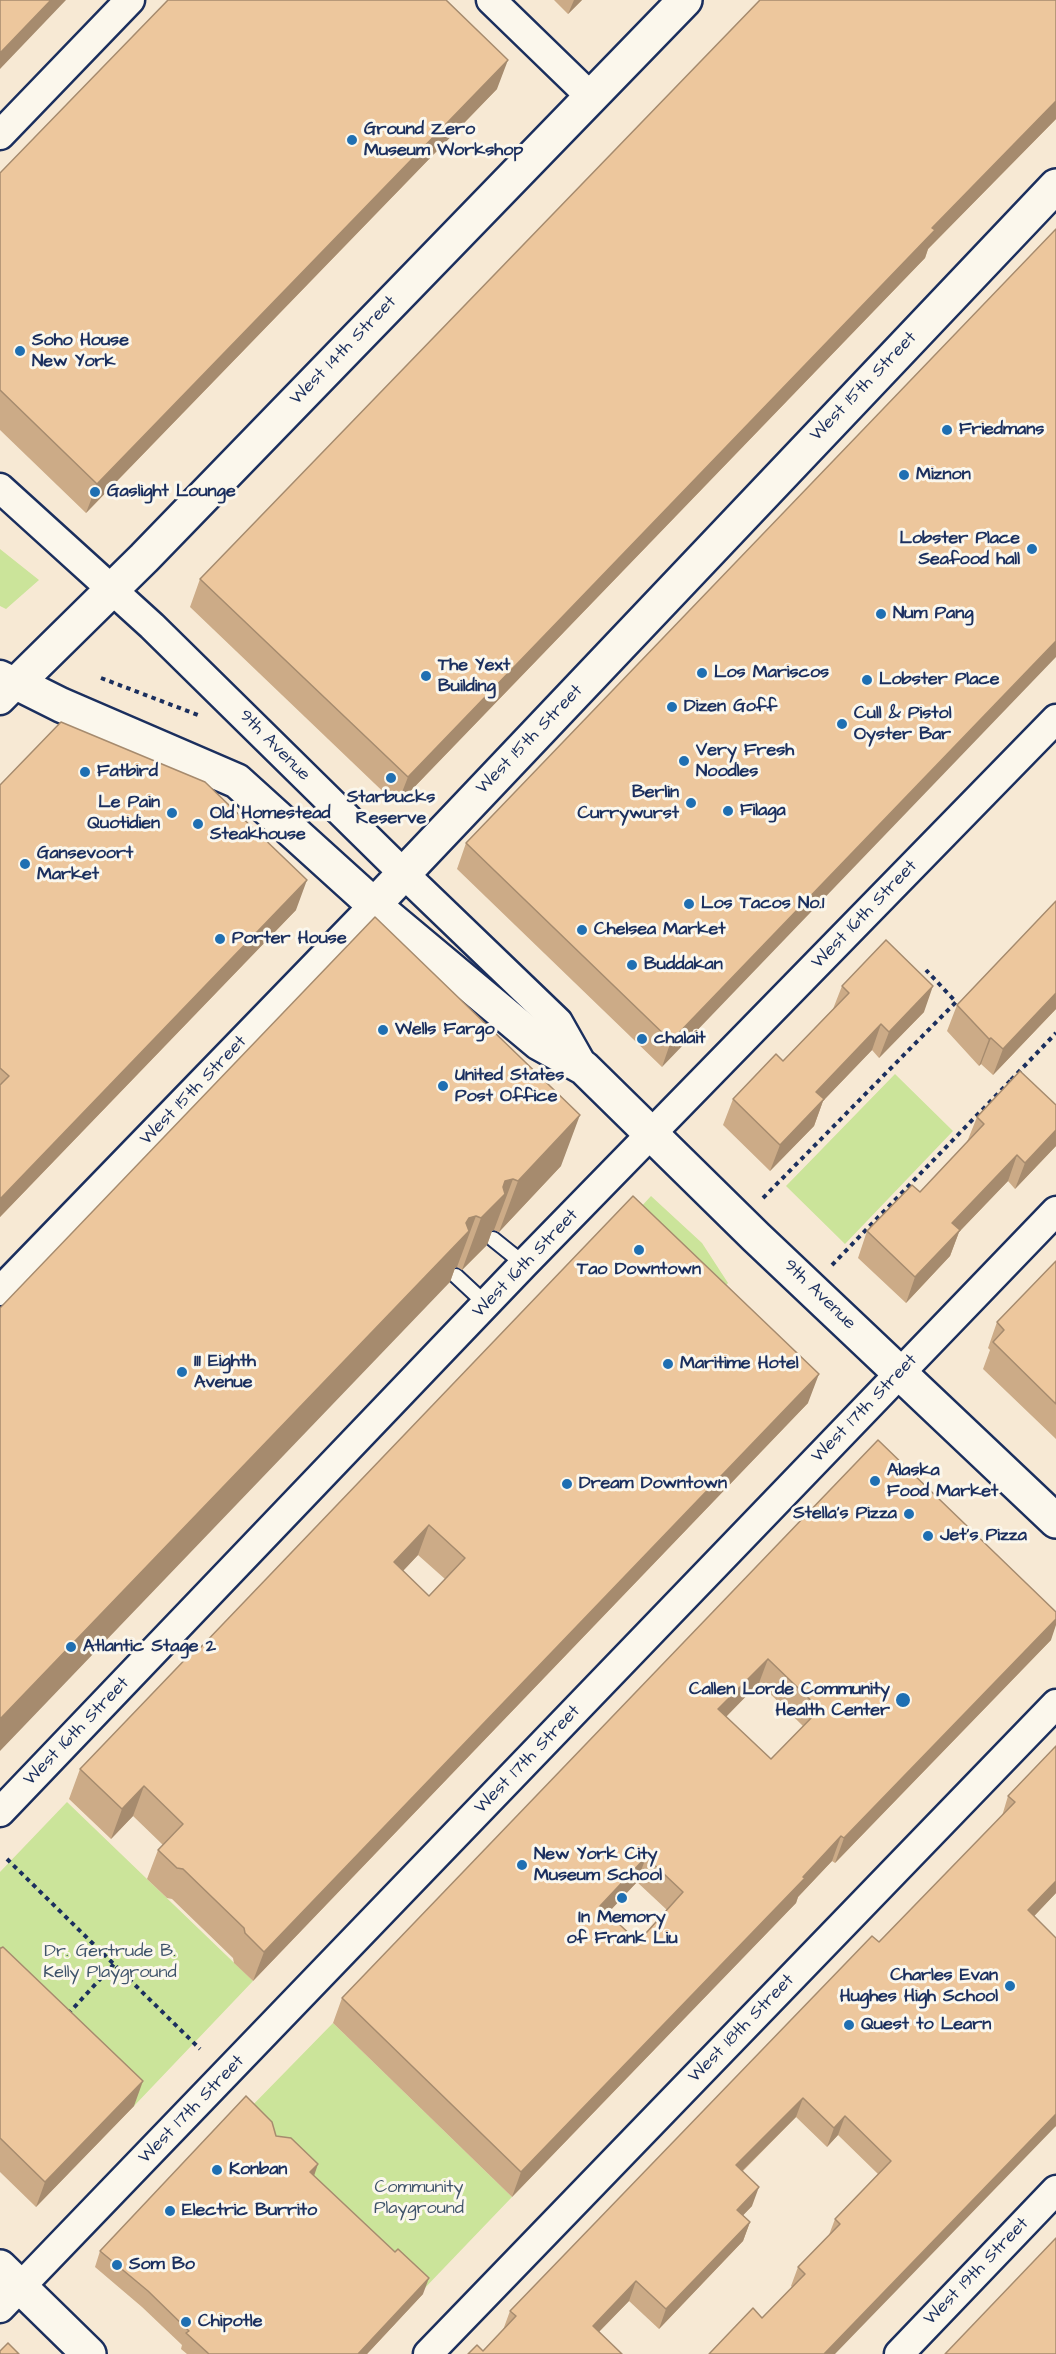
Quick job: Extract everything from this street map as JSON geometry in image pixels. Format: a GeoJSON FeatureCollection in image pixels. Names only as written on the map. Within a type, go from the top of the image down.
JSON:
{"type":"FeatureCollection","features":[{"type":"Feature","properties":{"kind":"main road","name":"West 14th Street"},"geometry":{"type":"LineString","coordinates":[[6,686],[110,591],[685,0]]}},
{"type":"Feature","properties":{"kind":"main road","name":"West 15th Street"},"geometry":{"type":"LineString","coordinates":[[374,905],[1056,186]]}},
{"type":"Feature","properties":{"kind":"main road","name":"9th Avenue"},"geometry":{"type":"LineString","coordinates":[[6,686],[61,705],[237,781],[374,905],[539,1043],[584,1068],[740,1221],[1056,1521]]}},
{"type":"Feature","properties":{"kind":"main road"},"geometry":{"type":"LineString","coordinates":[[7,2287],[89,2354]]}},
{"type":"Feature","properties":{"kind":"street"},"geometry":{"type":"LineString","coordinates":[[0,135],[130,0]]}},
{"type":"Feature","properties":{"kind":"street"},"geometry":{"type":"LineString","coordinates":[[491,0],[591,97]]}},
{"type":"Feature","properties":{"kind":"street","name":"9th Avenue"},"geometry":{"type":"LineString","coordinates":[[0,488],[110,591],[161,634],[558,1022],[584,1068]]}},
{"type":"Feature","properties":{"kind":"street","name":"West 16th Street"},"geometry":{"type":"LineString","coordinates":[[0,1812],[524,1264],[1056,720]]}},
{"type":"Feature","properties":{"kind":"street","name":"West 15th Street"},"geometry":{"type":"LineString","coordinates":[[0,1291],[374,905]]}},
{"type":"Feature","properties":{"kind":"street","name":"West 17th Street"},"geometry":{"type":"LineString","coordinates":[[7,2287],[900,1374],[1056,1211]]}},
{"type":"Feature","properties":{"kind":"street","name":"West 18th Street"},"geometry":{"type":"LineString","coordinates":[[428,2354],[1056,1704]]}},
{"type":"Feature","properties":{"kind":"street","name":"West 19th Street"},"geometry":{"type":"LineString","coordinates":[[899,2354],[1056,2190]]}},
{"type":"Feature","properties":{"kind":"lane"},"geometry":{"type":"LineString","coordinates":[[493,1239],[524,1264]]}},
{"type":"Feature","properties":{"kind":"lane"},"geometry":{"type":"LineString","coordinates":[[456,1276],[486,1304]]}},
{"type":"Feature","properties":{"kind":"path"},"geometry":{"type":"LineString","coordinates":[[101,678],[201,717]]}},
{"type":"Feature","properties":{"kind":"path"},"geometry":{"type":"LineString","coordinates":[[740,1221],[957,1002],[926,970]]}},
{"type":"Feature","properties":{"kind":"path"},"geometry":{"type":"LineString","coordinates":[[811,1287],[1056,1033]]}},
{"type":"Feature","properties":{"kind":"path"},"geometry":{"type":"LineString","coordinates":[[1011,1080],[1018,1088]]}},
{"type":"Feature","properties":{"kind":"path"},"geometry":{"type":"LineString","coordinates":[[7,1859],[200,2049]]}},
{"type":"Feature","properties":{"kind":"path"},"geometry":{"type":"LineString","coordinates":[[62,2021],[114,1964]]}},
{"type":"Feature","properties":{"kind":"green space"},"geometry":{"type":"Polygon","coordinates":[[[0,549],[39,580],[6,609],[0,606],[0,549]]]}},
{"type":"Feature","properties":{"kind":"green space"},"geometry":{"type":"Polygon","coordinates":[[[895,1074],[953,1131],[845,1244],[786,1186],[895,1074]]]}},
{"type":"Feature","properties":{"kind":"green space"},"geometry":{"type":"Polygon","coordinates":[[[651,1196],[702,1243],[728,1283],[723,1289],[639,1209],[651,1196]]]}},
{"type":"Feature","properties":{"kind":"green space","name":"Dr. Gertrude B. Kelly Playground"},"geometry":{"type":"Polygon","coordinates":[[[67,1802],[253,1981],[134,2106],[0,1977],[0,1872],[67,1802]]]}},
{"type":"Feature","properties":{"kind":"green space","name":"Community Playground"},"geometry":{"type":"Polygon","coordinates":[[[333,2023],[512,2197],[421,2292],[243,2115],[333,2023]]]}},
{"type":"Feature","properties":{"kind":"building"},"geometry":{"type":"Polygon","coordinates":[[[0,0],[51,0],[0,53],[0,0]]]}},
{"type":"Feature","properties":{"kind":"building"},"geometry":{"type":"Polygon","coordinates":[[[168,0],[446,0],[508,60],[97,484],[0,390],[0,173],[168,0]]]}},
{"type":"Feature","properties":{"kind":"building"},"geometry":{"type":"Polygon","coordinates":[[[760,0],[1056,0],[1056,101],[932,228],[935,230],[408,777],[200,579],[760,0]]]}},
{"type":"Feature","properties":{"kind":"building"},"geometry":{"type":"Polygon","coordinates":[[[1056,229],[1056,641],[671,1041],[466,843],[1056,229]]]}},
{"type":"Feature","properties":{"kind":"building"},"geometry":{"type":"Polygon","coordinates":[[[61,722],[205,782],[307,880],[0,1199],[0,1085],[9,1076],[0,1068],[0,785],[61,722]]]}},
{"type":"Feature","properties":{"kind":"building"},"geometry":{"type":"Polygon","coordinates":[[[1056,901],[1056,993],[1003,1049],[991,1038],[989,1039],[957,1005],[1056,901]]]}},
{"type":"Feature","properties":{"kind":"building","name":"111 Eighth Avenue"},"geometry":{"type":"Polygon","coordinates":[[[375,917],[580,1115],[518,1181],[513,1179],[505,1181],[503,1187],[505,1194],[481,1218],[476,1216],[469,1218],[466,1223],[469,1231],[0,1719],[0,1308],[375,917]]]}},
{"type":"Feature","properties":{"kind":"building"},"geometry":{"type":"Polygon","coordinates":[[[886,940],[933,986],[889,1032],[881,1024],[816,1092],[824,1099],[780,1145],[733,1099],[776,1054],[783,1061],[849,993],[842,986],[886,940]]]}},
{"type":"Feature","properties":{"kind":"building"},"geometry":{"type":"Polygon","coordinates":[[[1020,1071],[1056,1105],[1056,1130],[1025,1163],[1017,1155],[952,1223],[960,1230],[915,1277],[867,1231],[912,1185],[920,1192],[984,1124],[977,1117],[1020,1071]]]}},
{"type":"Feature","properties":{"kind":"building"},"geometry":{"type":"Polygon","coordinates":[[[633,1196],[819,1374],[264,1952],[245,1933],[244,1928],[183,1869],[177,1868],[158,1850],[183,1824],[144,1786],[122,1809],[80,1769],[198,1646],[200,1648],[633,1196]],[[429,1525],[394,1562],[429,1596],[465,1558],[429,1525]]]}},
{"type":"Feature","properties":{"kind":"building"},"geometry":{"type":"Polygon","coordinates":[[[1056,1261],[1056,1404],[993,1342],[1004,1330],[997,1322],[1056,1261]]]}},
{"type":"Feature","properties":{"kind":"building"},"geometry":{"type":"Polygon","coordinates":[[[878,1440],[1056,1612],[1056,1619],[844,1838],[841,1836],[803,1877],[805,1878],[521,2172],[342,1998],[878,1440]],[[768,1659],[718,1709],[771,1759],[820,1709],[768,1659]],[[646,1857],[600,1906],[638,1942],[683,1892],[646,1857]]]}},
{"type":"Feature","properties":{"kind":"building"},"geometry":{"type":"Polygon","coordinates":[[[1056,1746],[1056,1881],[1028,1910],[1056,1938],[1056,2114],[824,2354],[709,2354],[753,2308],[762,2318],[805,2274],[798,2267],[840,2224],[835,2219],[891,2161],[845,2116],[834,2128],[803,2098],[736,2165],[759,2187],[737,2210],[750,2222],[666,2309],[636,2281],[593,2326],[622,2354],[468,2354],[477,2345],[483,2351],[516,2316],[510,2311],[872,1936],[879,1942],[1015,1802],[1008,1796],[1056,1746]]]}},
{"type":"Feature","properties":{"kind":"building"},"geometry":{"type":"Polygon","coordinates":[[[3,1947],[143,2081],[45,2182],[0,2138],[0,1948],[3,1947]]]}},
{"type":"Feature","properties":{"kind":"building"},"geometry":{"type":"Polygon","coordinates":[[[246,2096],[272,2122],[276,2136],[291,2138],[318,2164],[310,2172],[395,2252],[398,2249],[429,2278],[358,2354],[209,2354],[186,2333],[189,2331],[148,2291],[100,2251],[246,2096]]]}},
{"type":"Feature","properties":{"kind":"building"},"geometry":{"type":"Polygon","coordinates":[[[1056,2238],[1056,2354],[945,2354],[1056,2238]]]}},
{"type":"Feature","properties":{"kind":"building"},"geometry":{"type":"Polygon","coordinates":[[[8,2343],[19,2354],[0,2354],[8,2343]]]}},
{"type":"Feature","properties":{"kind":"place","name":"Ground Zero Museum Workshop"},"geometry":{"type":"Point","coordinates":[352,140]}},
{"type":"Feature","properties":{"kind":"place","name":"Soho House New York"},"geometry":{"type":"Point","coordinates":[20,351]}},
{"type":"Feature","properties":{"kind":"place","name":"Friedmans"},"geometry":{"type":"Point","coordinates":[947,430]}},
{"type":"Feature","properties":{"kind":"place","name":"Miznon"},"geometry":{"type":"Point","coordinates":[904,475]}},
{"type":"Feature","properties":{"kind":"place","name":"Gaslight Lounge"},"geometry":{"type":"Point","coordinates":[95,492]}},
{"type":"Feature","properties":{"kind":"place","name":"Lobster Place Seafood hall"},"geometry":{"type":"Point","coordinates":[1032,549]}},
{"type":"Feature","properties":{"kind":"place","name":"Num Pang"},"geometry":{"type":"Point","coordinates":[881,614]}},
{"type":"Feature","properties":{"kind":"place","name":"Los Mariscos"},"geometry":{"type":"Point","coordinates":[702,673]}},
{"type":"Feature","properties":{"kind":"place","name":"The Yext Building"},"geometry":{"type":"Point","coordinates":[426,676]}},
{"type":"Feature","properties":{"kind":"place","name":"Lobster Place"},"geometry":{"type":"Point","coordinates":[867,680]}},
{"type":"Feature","properties":{"kind":"place","name":"Dizen Goff"},"geometry":{"type":"Point","coordinates":[672,707]}},
{"type":"Feature","properties":{"kind":"place","name":"Cull & Pistol Oyster Bar"},"geometry":{"type":"Point","coordinates":[842,724]}},
{"type":"Feature","properties":{"kind":"place","name":"Very Fresh Noodles"},"geometry":{"type":"Point","coordinates":[684,761]}},
{"type":"Feature","properties":{"kind":"place","name":"Fatbird"},"geometry":{"type":"Point","coordinates":[85,772]}},
{"type":"Feature","properties":{"kind":"place","name":"Starbucks Reserve"},"geometry":{"type":"Point","coordinates":[391,778]}},
{"type":"Feature","properties":{"kind":"place","name":"Berlin Currywurst"},"geometry":{"type":"Point","coordinates":[691,803]}},
{"type":"Feature","properties":{"kind":"place","name":"Filaga"},"geometry":{"type":"Point","coordinates":[728,811]}},
{"type":"Feature","properties":{"kind":"place","name":"Le Pain Quotidien"},"geometry":{"type":"Point","coordinates":[172,813]}},
{"type":"Feature","properties":{"kind":"place","name":"Old Homestead Steakhouse"},"geometry":{"type":"Point","coordinates":[198,824]}},
{"type":"Feature","properties":{"kind":"place","name":"Gansevoort Market"},"geometry":{"type":"Point","coordinates":[25,864]}},
{"type":"Feature","properties":{"kind":"place","name":"Los Tacos No.1"},"geometry":{"type":"Point","coordinates":[689,904]}},
{"type":"Feature","properties":{"kind":"place","name":"Chelsea Market"},"geometry":{"type":"Point","coordinates":[582,930]}},
{"type":"Feature","properties":{"kind":"place","name":"Porter House"},"geometry":{"type":"Point","coordinates":[220,939]}},
{"type":"Feature","properties":{"kind":"place","name":"Buddakan"},"geometry":{"type":"Point","coordinates":[632,965]}},
{"type":"Feature","properties":{"kind":"place","name":"Wells Fargo"},"geometry":{"type":"Point","coordinates":[383,1030]}},
{"type":"Feature","properties":{"kind":"place","name":"chalait"},"geometry":{"type":"Point","coordinates":[642,1039]}},
{"type":"Feature","properties":{"kind":"place","name":"United States Post Office"},"geometry":{"type":"Point","coordinates":[443,1086]}},
{"type":"Feature","properties":{"kind":"place","name":"Tao Downtown"},"geometry":{"type":"Point","coordinates":[639,1250]}},
{"type":"Feature","properties":{"kind":"place","name":"Maritime Hotel"},"geometry":{"type":"Point","coordinates":[668,1364]}},
{"type":"Feature","properties":{"kind":"place","name":"111 Eighth Avenue"},"geometry":{"type":"Point","coordinates":[182,1372]}},
{"type":"Feature","properties":{"kind":"place","name":"Alaska Food Market"},"geometry":{"type":"Point","coordinates":[875,1481]}},
{"type":"Feature","properties":{"kind":"place","name":"Dream Downtown"},"geometry":{"type":"Point","coordinates":[567,1484]}},
{"type":"Feature","properties":{"kind":"place","name":"Stella’s Pizza"},"geometry":{"type":"Point","coordinates":[909,1514]}},
{"type":"Feature","properties":{"kind":"place","name":"Jet's Pizza"},"geometry":{"type":"Point","coordinates":[928,1536]}},
{"type":"Feature","properties":{"kind":"place","name":"Atlantic Stage 2"},"geometry":{"type":"Point","coordinates":[71,1647]}},
{"type":"Feature","properties":{"kind":"place","name":"Callen Lorde Community Health Center"},"geometry":{"type":"Point","coordinates":[903,1700]}},
{"type":"Feature","properties":{"kind":"place","name":"New York City Museum School"},"geometry":{"type":"Point","coordinates":[522,1865]}},
{"type":"Feature","properties":{"kind":"place","name":"In Memory of Frank Liu"},"geometry":{"type":"Point","coordinates":[622,1898]}},
{"type":"Feature","properties":{"kind":"place","name":"Charles Evan Hughes High School"},"geometry":{"type":"Point","coordinates":[1010,1986]}},
{"type":"Feature","properties":{"kind":"place","name":"Quest to Learn"},"geometry":{"type":"Point","coordinates":[849,2025]}},
{"type":"Feature","properties":{"kind":"place","name":"Konban"},"geometry":{"type":"Point","coordinates":[217,2170]}},
{"type":"Feature","properties":{"kind":"place","name":"Electric Burrito"},"geometry":{"type":"Point","coordinates":[170,2211]}},
{"type":"Feature","properties":{"kind":"place","name":"Som Bo"},"geometry":{"type":"Point","coordinates":[117,2265]}},
{"type":"Feature","properties":{"kind":"place","name":"Chipotle"},"geometry":{"type":"Point","coordinates":[186,2322]}}]}
